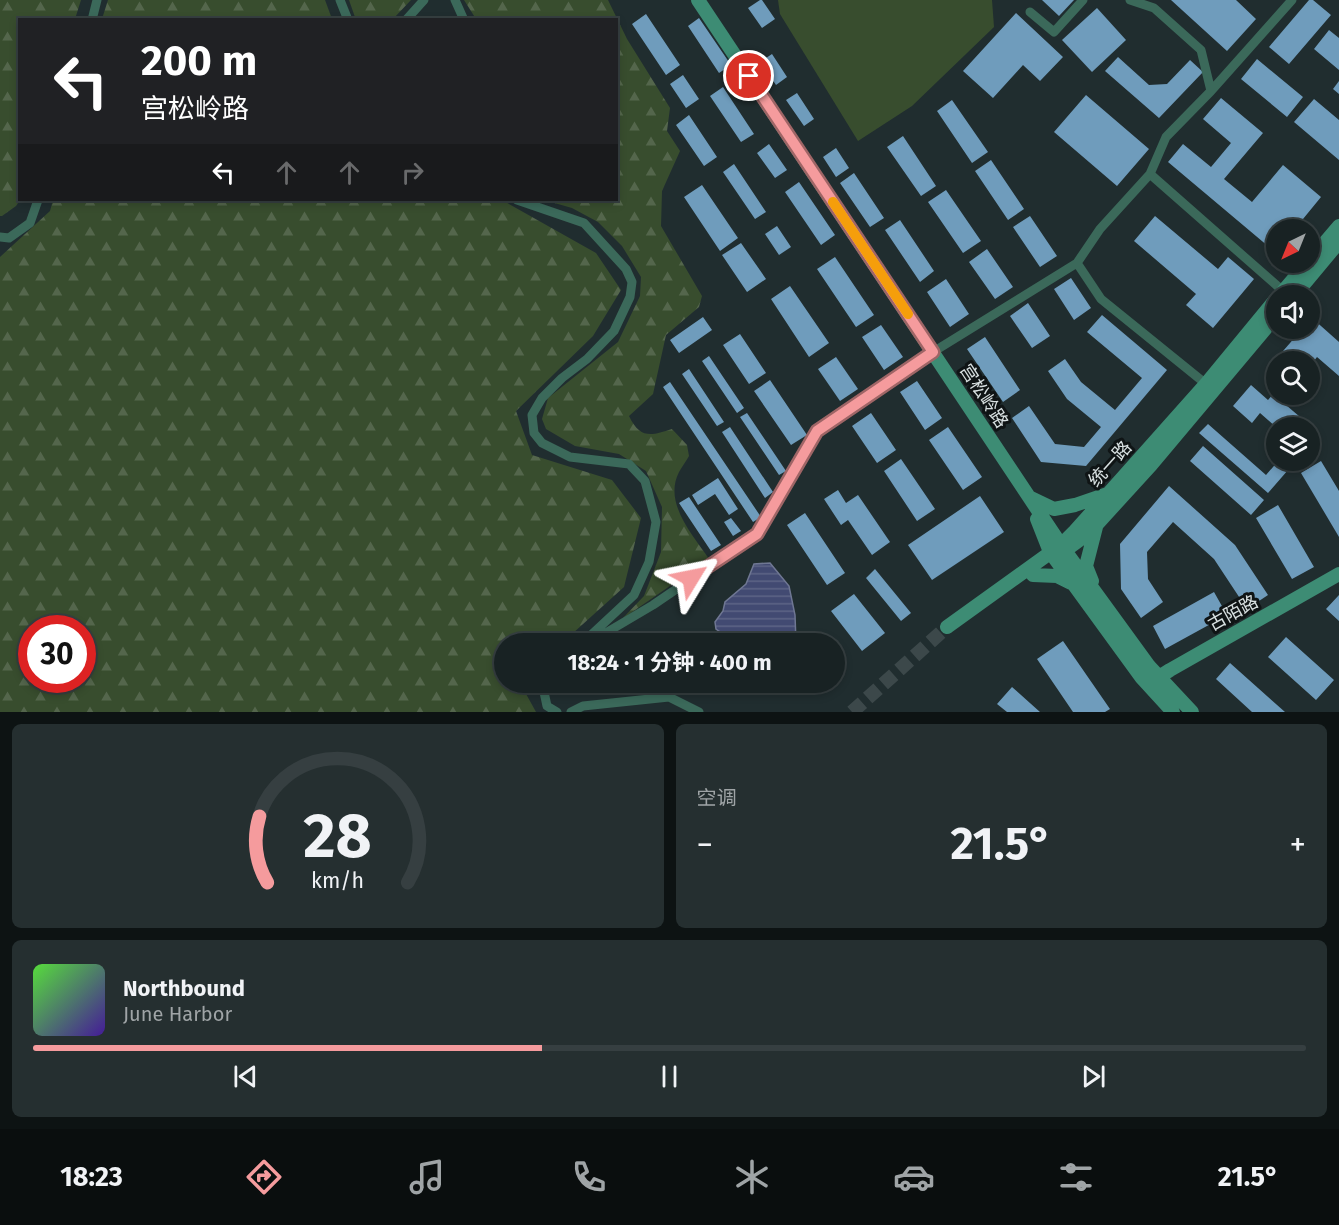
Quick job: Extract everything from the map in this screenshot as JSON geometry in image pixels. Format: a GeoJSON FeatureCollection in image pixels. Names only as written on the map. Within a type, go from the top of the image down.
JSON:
{"type":"FeatureCollection","features":[{"type":"Feature","properties":{"kind":"main road","name":"宫松岭路"},"geometry":{"type":"LineString","coordinates":[[698,0],[1029,497],[1058,552],[1097,594],[1159,677],[1192,712]]}},
{"type":"Feature","properties":{"kind":"main road","name":"统一路"},"geometry":{"type":"LineString","coordinates":[[1320,248],[1339,225]]}},
{"type":"Feature","properties":{"kind":"main road","name":"统一路"},"geometry":{"type":"LineString","coordinates":[[1294,285],[1339,242]]}},
{"type":"Feature","properties":{"kind":"main road","name":"统一路"},"geometry":{"type":"LineString","coordinates":[[1291,285],[1300,273]]}},
{"type":"Feature","properties":{"kind":"main road","name":"统一路"},"geometry":{"type":"LineString","coordinates":[[1266,315],[1058,552],[1033,575],[952,629],[1058,552],[1089,533],[1151,465],[1266,328]]}},
{"type":"Feature","properties":{"kind":"main road"},"geometry":{"type":"LineString","coordinates":[[1029,497],[1054,508],[1075,505],[1109,493]]}},
{"type":"Feature","properties":{"kind":"main road"},"geometry":{"type":"LineString","coordinates":[[1097,524],[1086,566],[1097,594]]}},
{"type":"Feature","properties":{"kind":"main road"},"geometry":{"type":"LineString","coordinates":[[1058,552],[1076,586],[1153,692],[1173,712]]}},
{"type":"Feature","properties":{"kind":"main road","name":"古陌路"},"geometry":{"type":"LineString","coordinates":[[1159,677],[1339,574]]}},
{"type":"Feature","properties":{"kind":"main road"},"geometry":{"type":"LineString","coordinates":[[1033,575],[1057,576],[1076,586]]}},
{"type":"Feature","properties":{"kind":"main road"},"geometry":{"type":"LineString","coordinates":[[1153,692],[1159,677]]}},
{"type":"Feature","properties":{"kind":"street"},"geometry":{"type":"LineString","coordinates":[[92,18],[97,0]]}},
{"type":"Feature","properties":{"kind":"street"},"geometry":{"type":"LineString","coordinates":[[340,0],[347,18]]}},
{"type":"Feature","properties":{"kind":"street"},"geometry":{"type":"LineString","coordinates":[[408,18],[424,0]]}},
{"type":"Feature","properties":{"kind":"street"},"geometry":{"type":"LineString","coordinates":[[455,0],[463,18]]}},
{"type":"Feature","properties":{"kind":"street"},"geometry":{"type":"LineString","coordinates":[[1030,12],[1054,32],[1083,0]]}},
{"type":"Feature","properties":{"kind":"street"},"geometry":{"type":"LineString","coordinates":[[1130,0],[1154,8],[1201,50],[1211,91]]}},
{"type":"Feature","properties":{"kind":"street"},"geometry":{"type":"LineString","coordinates":[[605,633],[653,604],[757,534],[817,431],[933,352],[1077,263],[1100,229],[1150,174],[1166,137],[1211,91],[1292,0]]}},
{"type":"Feature","properties":{"kind":"street"},"geometry":{"type":"LineString","coordinates":[[1150,174],[1272,285]]}},
{"type":"Feature","properties":{"kind":"street"},"geometry":{"type":"LineString","coordinates":[[0,237],[9,238],[30,223],[38,201]]}},
{"type":"Feature","properties":{"kind":"street"},"geometry":{"type":"LineString","coordinates":[[521,201],[584,223],[626,268],[632,282],[630,297],[614,331],[587,359],[562,378],[542,398],[532,415],[534,433],[542,443],[570,457],[628,464],[645,482],[656,522],[649,562],[634,595],[593,633]]}},
{"type":"Feature","properties":{"kind":"street"},"geometry":{"type":"LineString","coordinates":[[1077,263],[1101,299],[1206,384]]}},
{"type":"Feature","properties":{"kind":"street"},"geometry":{"type":"LineString","coordinates":[[544,693],[547,706],[557,712]]}},
{"type":"Feature","properties":{"kind":"street"},"geometry":{"type":"LineString","coordinates":[[571,712],[583,706],[669,697],[699,712]]}},
{"type":"Feature","properties":{"kind":"green space"},"geometry":{"type":"Polygon","coordinates":[[[0,0],[81,0],[75,18],[18,18],[19,201],[16,206],[0,216],[0,0]]]}},
{"type":"Feature","properties":{"kind":"green space"},"geometry":{"type":"Polygon","coordinates":[[[108,0],[325,0],[332,18],[102,18],[108,0]]]}},
{"type":"Feature","properties":{"kind":"green space"},"geometry":{"type":"Polygon","coordinates":[[[349,0],[411,0],[394,18],[355,18],[349,0]]]}},
{"type":"Feature","properties":{"kind":"green space"},"geometry":{"type":"Polygon","coordinates":[[[464,0],[608,0],[617,18],[475,18],[464,0]]]}},
{"type":"Feature","properties":{"kind":"green space"},"geometry":{"type":"Polygon","coordinates":[[[778,0],[992,0],[994,27],[912,106],[858,141],[780,14],[778,0]]]}},
{"type":"Feature","properties":{"kind":"green space"},"geometry":{"type":"Polygon","coordinates":[[[618,21],[670,108],[667,131],[680,151],[662,191],[661,226],[702,296],[699,307],[666,335],[653,394],[629,416],[637,429],[642,432],[652,434],[672,429],[687,445],[689,456],[675,484],[677,507],[688,529],[709,559],[622,619],[644,596],[661,552],[662,507],[646,471],[619,454],[575,446],[546,429],[542,419],[548,398],[618,342],[640,296],[641,277],[622,246],[598,222],[572,208],[548,201],[618,201],[618,21]]]}},
{"type":"Feature","properties":{"kind":"green space"},"geometry":{"type":"Polygon","coordinates":[[[53,201],[504,201],[596,253],[621,290],[593,336],[516,411],[532,455],[612,480],[641,518],[624,587],[573,633],[494,633],[494,693],[526,693],[536,712],[0,712],[0,257],[50,211],[53,201]]]}},
{"type":"Feature","properties":{"kind":"water"},"geometry":{"type":"Polygon","coordinates":[[[770,563],[789,586],[795,615],[796,633],[722,633],[716,629],[715,622],[723,611],[725,602],[746,584],[754,564],[770,563]]]}},
{"type":"Feature","properties":{"kind":"building"},"geometry":{"type":"Polygon","coordinates":[[[760,0],[775,19],[762,28],[748,8],[760,0]]]}},
{"type":"Feature","properties":{"kind":"building"},"geometry":{"type":"Polygon","coordinates":[[[1042,0],[1074,0],[1059,16],[1042,0]]]}},
{"type":"Feature","properties":{"kind":"building"},"geometry":{"type":"Polygon","coordinates":[[[1171,0],[1236,0],[1256,19],[1227,51],[1171,0]]]}},
{"type":"Feature","properties":{"kind":"building"},"geometry":{"type":"Polygon","coordinates":[[[1309,0],[1313,0],[1331,15],[1289,64],[1269,47],[1309,0]]]}},
{"type":"Feature","properties":{"kind":"building"},"geometry":{"type":"Polygon","coordinates":[[[1097,8],[1126,40],[1092,72],[1062,40],[1097,8]]]}},
{"type":"Feature","properties":{"kind":"building"},"geometry":{"type":"Polygon","coordinates":[[[1016,13],[1063,57],[1040,81],[1023,65],[993,98],[963,71],[1016,13]]]}},
{"type":"Feature","properties":{"kind":"building"},"geometry":{"type":"Polygon","coordinates":[[[646,14],[680,65],[666,75],[632,24],[646,14]]]}},
{"type":"Feature","properties":{"kind":"building"},"geometry":{"type":"Polygon","coordinates":[[[699,18],[731,65],[719,73],[688,26],[699,18]]]}},
{"type":"Feature","properties":{"kind":"building"},"geometry":{"type":"Polygon","coordinates":[[[1329,30],[1339,38],[1339,70],[1314,49],[1329,30]]]}},
{"type":"Feature","properties":{"kind":"building"},"geometry":{"type":"Polygon","coordinates":[[[772,54],[787,77],[776,85],[760,62],[772,54]]]}},
{"type":"Feature","properties":{"kind":"building"},"geometry":{"type":"Polygon","coordinates":[[[1118,57],[1149,85],[1167,84],[1190,60],[1203,72],[1159,118],[1105,71],[1118,57]]]}},
{"type":"Feature","properties":{"kind":"building"},"geometry":{"type":"Polygon","coordinates":[[[1257,59],[1303,97],[1287,117],[1241,79],[1257,59]]]}},
{"type":"Feature","properties":{"kind":"building"},"geometry":{"type":"Polygon","coordinates":[[[683,75],[699,99],[686,108],[670,84],[683,75]]]}},
{"type":"Feature","properties":{"kind":"building"},"geometry":{"type":"Polygon","coordinates":[[[1339,81],[1339,94],[1333,89],[1339,81]]]}},
{"type":"Feature","properties":{"kind":"building"},"geometry":{"type":"Polygon","coordinates":[[[723,87],[754,134],[741,142],[710,96],[723,87]]]}},
{"type":"Feature","properties":{"kind":"building"},"geometry":{"type":"Polygon","coordinates":[[[797,93],[814,119],[804,126],[786,100],[797,93]]]}},
{"type":"Feature","properties":{"kind":"building"},"geometry":{"type":"Polygon","coordinates":[[[1086,95],[1149,149],[1117,186],[1054,132],[1086,95]]]}},
{"type":"Feature","properties":{"kind":"building"},"geometry":{"type":"Polygon","coordinates":[[[1221,98],[1263,133],[1224,179],[1252,202],[1283,165],[1321,197],[1303,219],[1266,219],[1266,244],[1168,162],[1183,144],[1211,167],[1231,143],[1203,119],[1221,98]]]}},
{"type":"Feature","properties":{"kind":"building"},"geometry":{"type":"Polygon","coordinates":[[[1314,99],[1339,120],[1339,160],[1294,122],[1314,99]]]}},
{"type":"Feature","properties":{"kind":"building"},"geometry":{"type":"Polygon","coordinates":[[[952,100],[988,152],[972,163],[937,111],[952,100]]]}},
{"type":"Feature","properties":{"kind":"building"},"geometry":{"type":"Polygon","coordinates":[[[689,115],[717,157],[704,166],[676,125],[689,115]]]}},
{"type":"Feature","properties":{"kind":"building"},"geometry":{"type":"Polygon","coordinates":[[[903,136],[936,186],[921,196],[887,147],[903,136]]]}},
{"type":"Feature","properties":{"kind":"building"},"geometry":{"type":"Polygon","coordinates":[[[769,144],[787,170],[775,178],[757,153],[769,144]]]}},
{"type":"Feature","properties":{"kind":"building"},"geometry":{"type":"Polygon","coordinates":[[[836,148],[849,168],[836,177],[823,157],[836,148]]]}},
{"type":"Feature","properties":{"kind":"building"},"geometry":{"type":"Polygon","coordinates":[[[991,160],[1024,209],[1008,220],[975,171],[991,160]]]}},
{"type":"Feature","properties":{"kind":"building"},"geometry":{"type":"Polygon","coordinates":[[[734,164],[766,212],[755,219],[723,172],[734,164]]]}},
{"type":"Feature","properties":{"kind":"building"},"geometry":{"type":"Polygon","coordinates":[[[854,173],[884,218],[870,227],[840,183],[854,173]]]}},
{"type":"Feature","properties":{"kind":"building"},"geometry":{"type":"Polygon","coordinates":[[[799,182],[835,235],[821,245],[785,192],[799,182]]]}},
{"type":"Feature","properties":{"kind":"building"},"geometry":{"type":"Polygon","coordinates":[[[702,185],[738,238],[720,251],[684,197],[702,185]]]}},
{"type":"Feature","properties":{"kind":"building"},"geometry":{"type":"Polygon","coordinates":[[[946,190],[981,241],[963,253],[928,202],[946,190]]]}},
{"type":"Feature","properties":{"kind":"building"},"geometry":{"type":"Polygon","coordinates":[[[1030,216],[1057,256],[1040,267],[1013,227],[1030,216]]]}},
{"type":"Feature","properties":{"kind":"building"},"geometry":{"type":"Polygon","coordinates":[[[1155,216],[1218,269],[1228,257],[1254,279],[1213,328],[1186,305],[1196,294],[1134,241],[1155,216]]]}},
{"type":"Feature","properties":{"kind":"building"},"geometry":{"type":"Polygon","coordinates":[[[900,220],[934,271],[920,282],[885,230],[900,220]]]}},
{"type":"Feature","properties":{"kind":"building"},"geometry":{"type":"Polygon","coordinates":[[[777,226],[791,247],[779,255],[765,234],[777,226]]]}},
{"type":"Feature","properties":{"kind":"building"},"geometry":{"type":"Polygon","coordinates":[[[741,243],[766,279],[747,292],[722,255],[741,243]]]}},
{"type":"Feature","properties":{"kind":"building"},"geometry":{"type":"Polygon","coordinates":[[[987,249],[1013,287],[995,299],[969,262],[987,249]]]}},
{"type":"Feature","properties":{"kind":"building"},"geometry":{"type":"Polygon","coordinates":[[[835,257],[874,315],[856,327],[817,269],[835,257]]]}},
{"type":"Feature","properties":{"kind":"building"},"geometry":{"type":"Polygon","coordinates":[[[1071,278],[1091,308],[1074,320],[1054,289],[1071,278]]]}},
{"type":"Feature","properties":{"kind":"building"},"geometry":{"type":"Polygon","coordinates":[[[946,279],[969,314],[950,327],[927,292],[946,279]]]}},
{"type":"Feature","properties":{"kind":"building"},"geometry":{"type":"Polygon","coordinates":[[[790,286],[829,343],[809,357],[771,299],[790,286]]]}},
{"type":"Feature","properties":{"kind":"building"},"geometry":{"type":"Polygon","coordinates":[[[1028,303],[1050,336],[1032,348],[1010,316],[1028,303]]]}},
{"type":"Feature","properties":{"kind":"building"},"geometry":{"type":"Polygon","coordinates":[[[1102,315],[1167,370],[1086,466],[1041,462],[1012,418],[1029,406],[1055,444],[1084,447],[1101,427],[1067,399],[1048,371],[1065,359],[1081,382],[1115,410],[1142,378],[1087,332],[1102,315]]]}},
{"type":"Feature","properties":{"kind":"building"},"geometry":{"type":"Polygon","coordinates":[[[703,317],[712,330],[679,353],[670,340],[703,317]]]}},
{"type":"Feature","properties":{"kind":"building"},"geometry":{"type":"Polygon","coordinates":[[[881,325],[903,357],[884,370],[862,337],[881,325]]]}},
{"type":"Feature","properties":{"kind":"building"},"geometry":{"type":"Polygon","coordinates":[[[1320,325],[1339,342],[1339,376],[1320,360],[1320,351],[1283,351],[1293,339],[1320,339],[1320,325]]]}},
{"type":"Feature","properties":{"kind":"building"},"geometry":{"type":"Polygon","coordinates":[[[740,334],[766,373],[749,384],[723,345],[740,334]]]}},
{"type":"Feature","properties":{"kind":"building"},"geometry":{"type":"Polygon","coordinates":[[[985,337],[1020,390],[1003,402],[967,349],[985,337]]]}},
{"type":"Feature","properties":{"kind":"building"},"geometry":{"type":"Polygon","coordinates":[[[709,356],[744,408],[737,413],[702,361],[709,356]]]}},
{"type":"Feature","properties":{"kind":"building"},"geometry":{"type":"Polygon","coordinates":[[[836,357],[858,389],[840,401],[818,369],[836,357]]]}},
{"type":"Feature","properties":{"kind":"building"},"geometry":{"type":"Polygon","coordinates":[[[689,369],[724,422],[717,426],[682,374],[689,369]]]}},
{"type":"Feature","properties":{"kind":"building"},"geometry":{"type":"Polygon","coordinates":[[[770,380],[807,435],[791,445],[754,391],[770,380]]]}},
{"type":"Feature","properties":{"kind":"building"},"geometry":{"type":"Polygon","coordinates":[[[917,381],[942,418],[925,430],[900,392],[917,381]]]}},
{"type":"Feature","properties":{"kind":"building"},"geometry":{"type":"Polygon","coordinates":[[[670,382],[761,517],[753,522],[663,387],[670,382]]]}},
{"type":"Feature","properties":{"kind":"building"},"geometry":{"type":"Polygon","coordinates":[[[1251,385],[1266,398],[1266,405],[1286,405],[1300,417],[1266,418],[1260,413],[1252,423],[1233,406],[1251,385]]]}},
{"type":"Feature","properties":{"kind":"building"},"geometry":{"type":"Polygon","coordinates":[[[747,413],[786,471],[779,475],[740,417],[747,413]]]}},
{"type":"Feature","properties":{"kind":"building"},"geometry":{"type":"Polygon","coordinates":[[[871,413],[896,450],[877,463],[852,426],[871,413]]]}},
{"type":"Feature","properties":{"kind":"building"},"geometry":{"type":"Polygon","coordinates":[[[1208,424],[1266,475],[1269,471],[1287,471],[1268,493],[1199,433],[1208,424]]]}},
{"type":"Feature","properties":{"kind":"building"},"geometry":{"type":"Polygon","coordinates":[[[730,427],[773,492],[765,498],[722,432],[730,427]]]}},
{"type":"Feature","properties":{"kind":"building"},"geometry":{"type":"Polygon","coordinates":[[[948,427],[982,477],[963,490],[929,440],[948,427]]]}},
{"type":"Feature","properties":{"kind":"building"},"geometry":{"type":"Polygon","coordinates":[[[1203,446],[1264,500],[1251,515],[1190,461],[1203,446]]]}},
{"type":"Feature","properties":{"kind":"building"},"geometry":{"type":"Polygon","coordinates":[[[901,459],[935,509],[917,521],[884,471],[901,459]]]}},
{"type":"Feature","properties":{"kind":"building"},"geometry":{"type":"Polygon","coordinates":[[[1320,462],[1339,491],[1339,537],[1301,473],[1320,471],[1320,462]]]}},
{"type":"Feature","properties":{"kind":"building"},"geometry":{"type":"Polygon","coordinates":[[[718,478],[738,509],[729,515],[715,494],[698,505],[692,495],[718,478]]]}},
{"type":"Feature","properties":{"kind":"building"},"geometry":{"type":"Polygon","coordinates":[[[1169,486],[1235,545],[1268,595],[1247,609],[1214,559],[1173,522],[1147,552],[1148,579],[1163,602],[1141,618],[1121,589],[1120,544],[1169,486]]]}},
{"type":"Feature","properties":{"kind":"building"},"geometry":{"type":"Polygon","coordinates":[[[838,490],[846,503],[858,495],[890,542],[872,555],[848,520],[841,525],[824,499],[838,490]]]}},
{"type":"Feature","properties":{"kind":"building"},"geometry":{"type":"Polygon","coordinates":[[[980,496],[1004,532],[932,580],[908,545],[980,496]]]}},
{"type":"Feature","properties":{"kind":"building"},"geometry":{"type":"Polygon","coordinates":[[[689,497],[721,545],[711,551],[679,503],[689,497]]]}},
{"type":"Feature","properties":{"kind":"building"},"geometry":{"type":"Polygon","coordinates":[[[1278,505],[1314,567],[1292,579],[1256,518],[1278,505]]]}},
{"type":"Feature","properties":{"kind":"building"},"geometry":{"type":"Polygon","coordinates":[[[805,513],[845,573],[827,585],[787,525],[805,513]]]}},
{"type":"Feature","properties":{"kind":"building"},"geometry":{"type":"Polygon","coordinates":[[[731,518],[741,531],[733,536],[724,522],[731,518]]]}},
{"type":"Feature","properties":{"kind":"building"},"geometry":{"type":"Polygon","coordinates":[[[875,569],[911,613],[901,621],[866,578],[875,569]]]}},
{"type":"Feature","properties":{"kind":"building"},"geometry":{"type":"Polygon","coordinates":[[[1214,592],[1227,615],[1165,649],[1153,626],[1214,592]]]}},
{"type":"Feature","properties":{"kind":"building"},"geometry":{"type":"Polygon","coordinates":[[[854,594],[885,633],[862,651],[831,611],[854,594]]]}},
{"type":"Feature","properties":{"kind":"building"},"geometry":{"type":"Polygon","coordinates":[[[1339,595],[1339,621],[1326,609],[1339,595]]]}},
{"type":"Feature","properties":{"kind":"building"},"geometry":{"type":"Polygon","coordinates":[[[1286,637],[1334,680],[1316,700],[1268,657],[1286,637]]]}},
{"type":"Feature","properties":{"kind":"building"},"geometry":{"type":"Polygon","coordinates":[[[1063,641],[1110,709],[1105,712],[1073,712],[1037,659],[1063,641]]]}},
{"type":"Feature","properties":{"kind":"building"},"geometry":{"type":"Polygon","coordinates":[[[1230,663],[1285,712],[1252,712],[1216,679],[1230,663]]]}},
{"type":"Feature","properties":{"kind":"building"},"geometry":{"type":"Polygon","coordinates":[[[1012,687],[1040,712],[1007,712],[997,704],[1012,687]]]}},
{"type":"Feature","properties":{"kind":"tunnel"},"geometry":{"type":"LineString","coordinates":[[852,712],[947,627]]}},
{"type":"Feature","properties":{"kind":"slow traffic"},"geometry":{"type":"LineString","coordinates":[[833,202],[908,314]]}},
{"type":"Feature","properties":{"kind":"route"},"geometry":{"type":"LineString","coordinates":[[691,578],[757,534],[817,431],[933,352],[749,76]]}}]}
